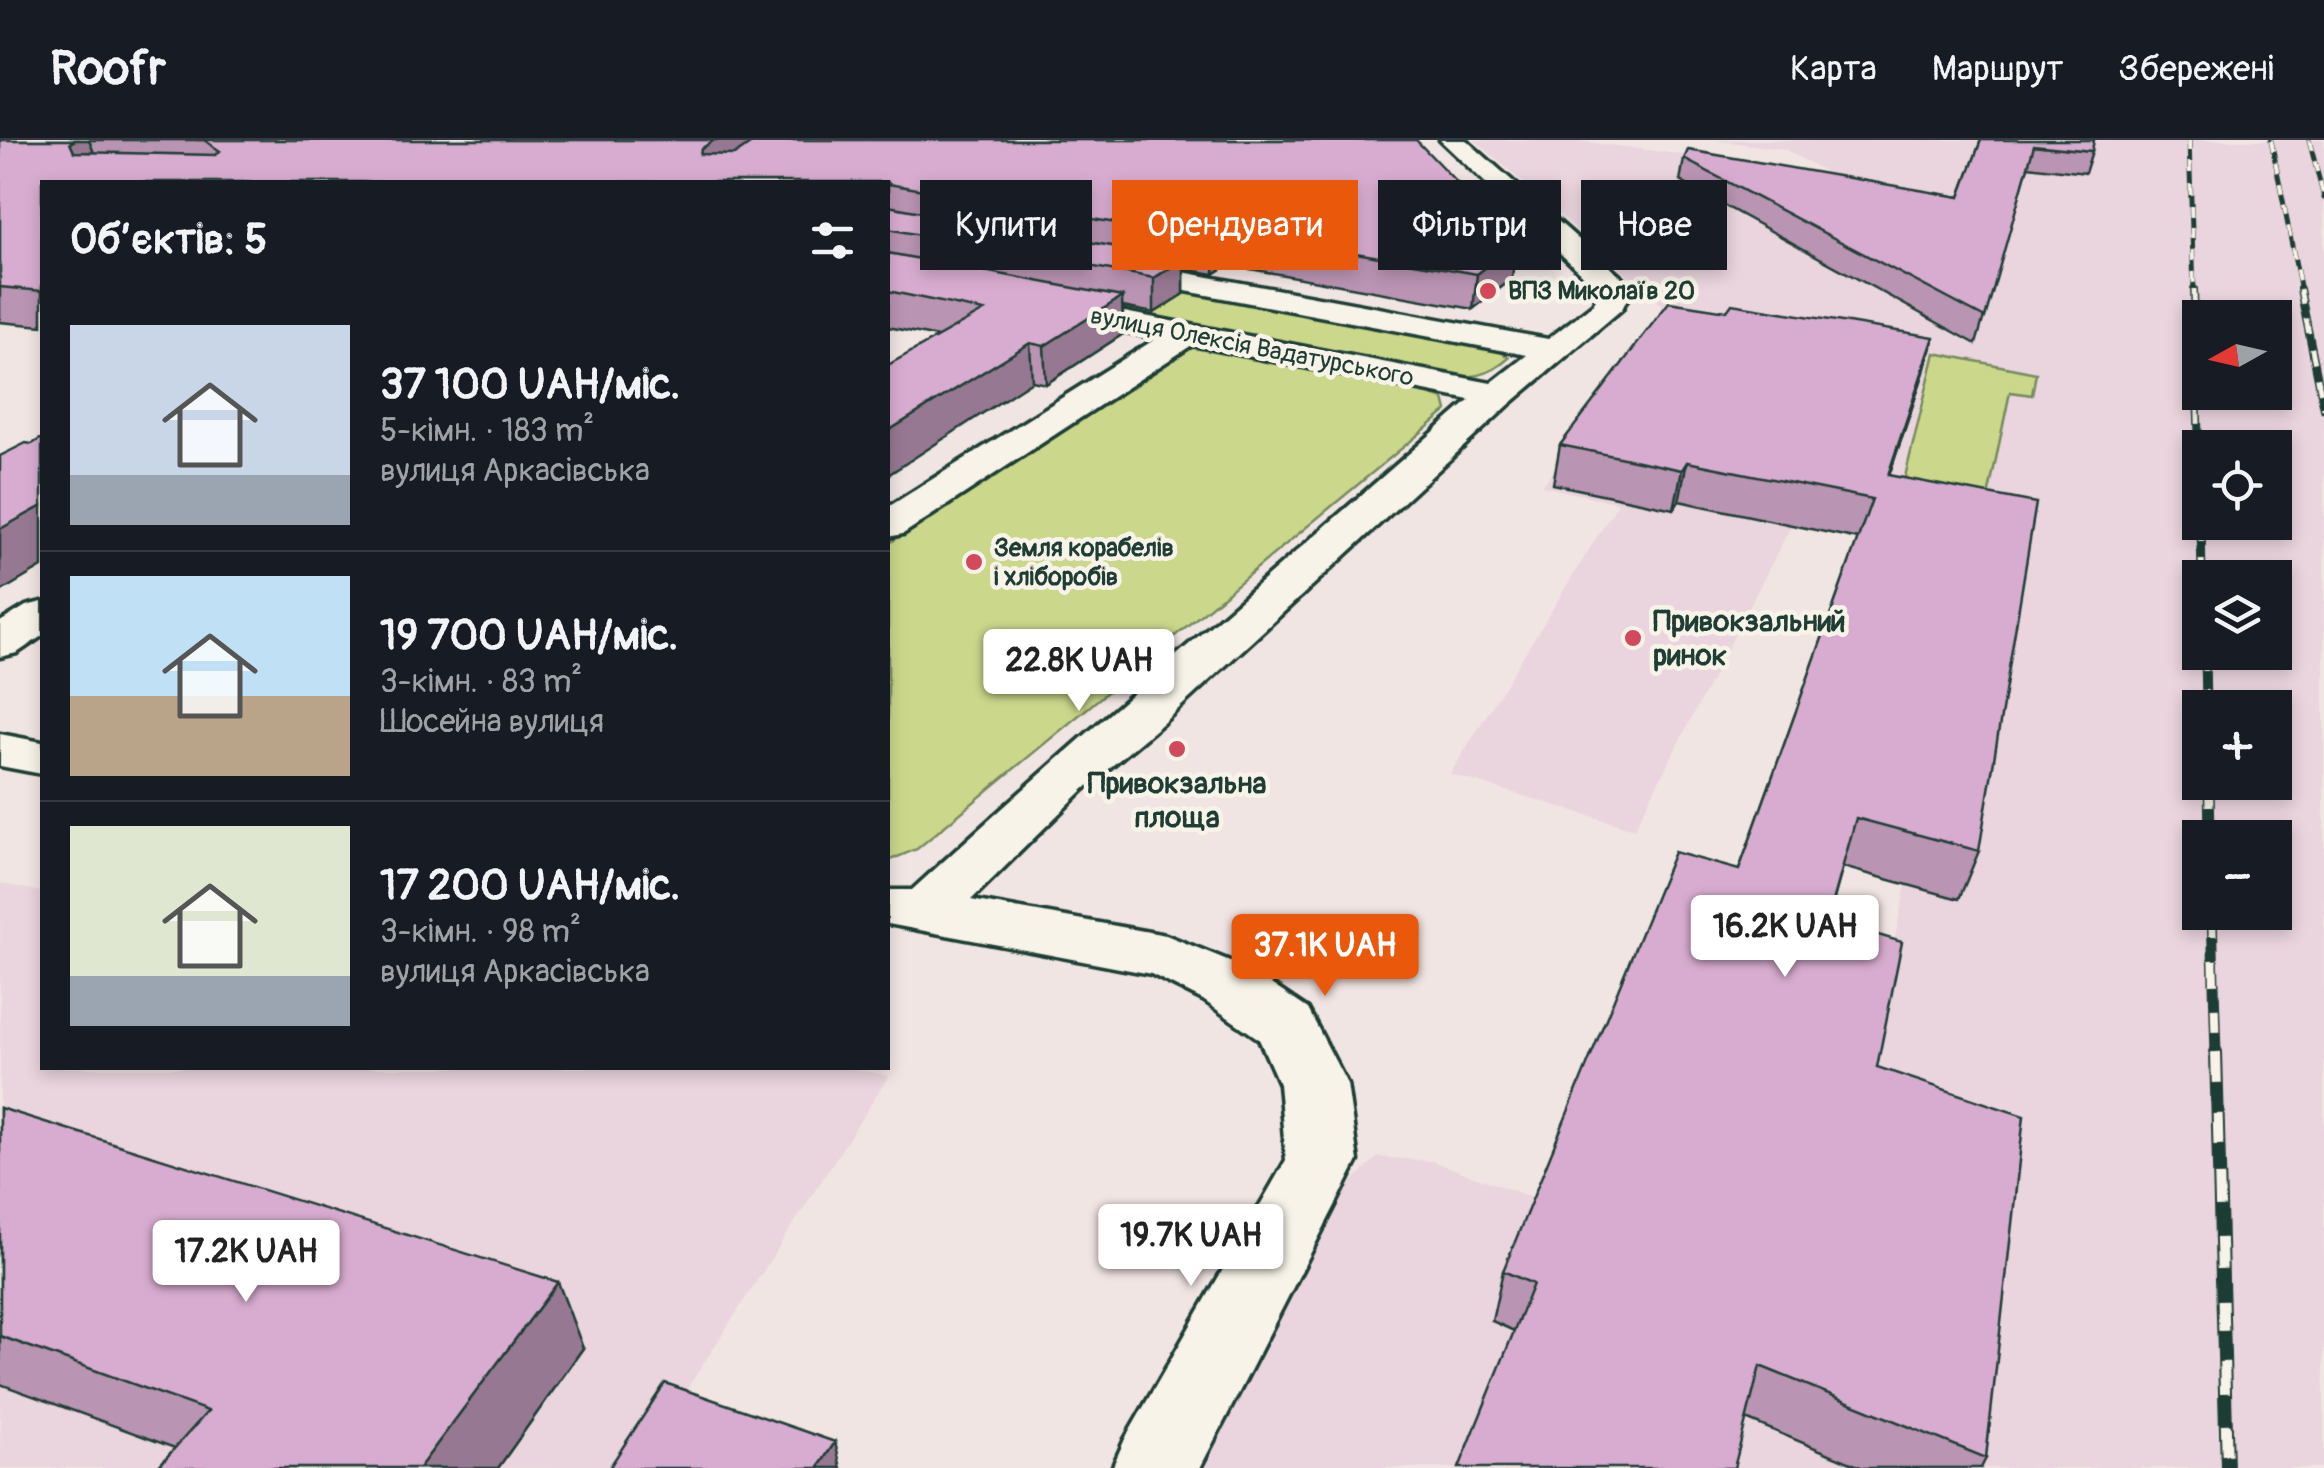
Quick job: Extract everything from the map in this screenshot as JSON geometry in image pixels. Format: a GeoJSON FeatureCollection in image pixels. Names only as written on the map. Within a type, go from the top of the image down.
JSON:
{"type":"FeatureCollection","features":[{"type":"Feature","properties":{"kind":"street"},"geometry":{"type":"LineString","coordinates":[[906,909],[1145,712],[1498,395],[1606,309],[1616,289],[1452,140]]}},
{"type":"Feature","properties":{"kind":"street","name":"вулиця Олексія Вадатурського"},"geometry":{"type":"LineString","coordinates":[[1092,265],[1556,350]]}},
{"type":"Feature","properties":{"kind":"street","name":"вулиця Олексія Вадатурського"},"geometry":{"type":"LineString","coordinates":[[1018,301],[1498,395]]}},
{"type":"Feature","properties":{"kind":"street"},"geometry":{"type":"LineString","coordinates":[[890,524],[1185,335]]}},
{"type":"Feature","properties":{"kind":"street"},"geometry":{"type":"LineString","coordinates":[[0,643],[40,617]]}},
{"type":"Feature","properties":{"kind":"street"},"geometry":{"type":"LineString","coordinates":[[0,750],[40,758]]}},
{"type":"Feature","properties":{"kind":"street"},"geometry":{"type":"LineString","coordinates":[[906,909],[1166,956],[1225,984],[1284,1025],[1313,1084],[1322,1161],[1155,1468]]}},
{"type":"Feature","properties":{"kind":"shaded area"},"geometry":{"type":"Polygon","coordinates":[[[1475,140],[1571,140],[1830,174],[1784,149],[1714,140],[2091,140],[2088,164],[2093,140],[2324,140],[2324,1468],[1200,1468],[1331,1201],[1378,1157],[1432,1161],[1542,1201],[1857,1117],[1906,885],[1959,899],[1980,535],[2010,392],[2032,395],[2035,373],[1935,353],[1903,485],[1804,501],[1634,829],[1450,774],[1618,503],[1542,486],[1671,313],[1622,270],[1727,270],[1727,180],[1581,180],[1581,234],[1561,216],[1561,180],[1520,180],[1475,140]]]}},
{"type":"Feature","properties":{"kind":"shaded area"},"geometry":{"type":"Polygon","coordinates":[[[0,883],[40,892],[40,1070],[858,1070],[889,1076],[636,1468],[0,1468],[0,883]]]}},
{"type":"Feature","properties":{"kind":"green space"},"geometry":{"type":"Polygon","coordinates":[[[890,231],[920,237],[920,270],[1092,270],[1492,345],[1509,358],[1485,373],[1439,376],[890,266],[890,231]]]}},
{"type":"Feature","properties":{"kind":"green space"},"geometry":{"type":"Polygon","coordinates":[[[1205,347],[1416,390],[1444,399],[1447,411],[917,849],[890,860],[890,543],[1184,349],[1205,347]]]}},
{"type":"Feature","properties":{"kind":"green space"},"geometry":{"type":"Polygon","coordinates":[[[1935,353],[2036,373],[2032,395],[2010,392],[1980,535],[1903,485],[1935,353]]]}},
{"type":"Feature","properties":{"kind":"building"},"geometry":{"type":"Polygon","coordinates":[[[0,140],[75,140],[70,143],[74,152],[216,155],[220,151],[204,140],[714,140],[700,154],[734,155],[756,140],[1416,140],[1454,180],[1378,180],[1378,257],[1358,253],[1358,180],[1112,180],[1112,222],[1092,219],[1092,180],[920,180],[920,189],[890,184],[890,180],[40,180],[40,291],[0,287],[0,140]]]}},
{"type":"Feature","properties":{"kind":"building"},"geometry":{"type":"Polygon","coordinates":[[[1981,140],[2094,140],[2092,151],[2034,145],[1985,318],[1684,159],[1688,150],[1960,197],[1981,140]]]}},
{"type":"Feature","properties":{"kind":"building"},"geometry":{"type":"Polygon","coordinates":[[[890,206],[920,212],[920,235],[890,229],[890,206]]]}},
{"type":"Feature","properties":{"kind":"building"},"geometry":{"type":"Polygon","coordinates":[[[1092,243],[1112,246],[1112,270],[1167,270],[1154,278],[1092,267],[1092,243]]]}},
{"type":"Feature","properties":{"kind":"building"},"geometry":{"type":"Polygon","coordinates":[[[890,253],[920,259],[920,270],[978,270],[1122,297],[1044,346],[1030,343],[890,430],[890,364],[984,311],[890,291],[890,253]]]}},
{"type":"Feature","properties":{"kind":"building"},"geometry":{"type":"Polygon","coordinates":[[[1669,302],[1727,311],[1732,304],[1934,337],[1888,475],[2036,503],[1979,851],[1856,818],[1828,920],[1902,942],[1877,1067],[2024,1116],[1986,1458],[1760,1366],[1734,1468],[1459,1468],[1533,1284],[1503,1271],[1674,852],[1739,870],[1872,499],[1687,462],[1682,470],[1560,445],[1669,302]]]}},
{"type":"Feature","properties":{"kind":"building"},"geometry":{"type":"Polygon","coordinates":[[[40,439],[40,507],[0,529],[0,456],[26,443],[40,439]]]}},
{"type":"Feature","properties":{"kind":"building"},"geometry":{"type":"Polygon","coordinates":[[[0,1108],[558,1282],[419,1468],[157,1468],[208,1411],[0,1336],[0,1108]]]}},
{"type":"Feature","properties":{"kind":"building"},"geometry":{"type":"Polygon","coordinates":[[[665,1383],[835,1442],[818,1468],[609,1468],[665,1383]]]}},
{"type":"Feature","properties":{"kind":"railway"},"geometry":{"type":"LineString","coordinates":[[2189,140],[2194,291]]}},
{"type":"Feature","properties":{"kind":"railway"},"geometry":{"type":"LineString","coordinates":[[2271,140],[2301,291]]}},
{"type":"Feature","properties":{"kind":"railway"},"geometry":{"type":"LineString","coordinates":[[2309,140],[2324,198]]}},
{"type":"Feature","properties":{"kind":"railway"},"geometry":{"type":"LineString","coordinates":[[2194,289],[2198,430]]}},
{"type":"Feature","properties":{"kind":"railway"},"geometry":{"type":"LineString","coordinates":[[2300,289],[2324,409]]}},
{"type":"Feature","properties":{"kind":"railway"},"geometry":{"type":"LineString","coordinates":[[2201,540],[2202,560]]}},
{"type":"Feature","properties":{"kind":"railway"},"geometry":{"type":"LineString","coordinates":[[2205,670],[2206,690]]}},
{"type":"Feature","properties":{"kind":"railway"},"geometry":{"type":"LineString","coordinates":[[2209,800],[2210,820]]}},
{"type":"Feature","properties":{"kind":"railway"},"geometry":{"type":"LineString","coordinates":[[2213,930],[2216,1055]]}},
{"type":"Feature","properties":{"kind":"railway"},"geometry":{"type":"LineString","coordinates":[[2216,1052],[2227,1468]]}},
{"type":"Feature","properties":{"kind":"place","name":"ВПЗ Миколаїв 20"},"geometry":{"type":"Point","coordinates":[1488,291]}},
{"type":"Feature","properties":{"kind":"place","name":"Земля корабелів і хліборобів"},"geometry":{"type":"Point","coordinates":[974,562]}},
{"type":"Feature","properties":{"kind":"place","name":"Привокзальний ринок"},"geometry":{"type":"Point","coordinates":[1633,638]}},
{"type":"Feature","properties":{"kind":"place","name":"Привокзальна площа"},"geometry":{"type":"Point","coordinates":[1177,749]}}]}
